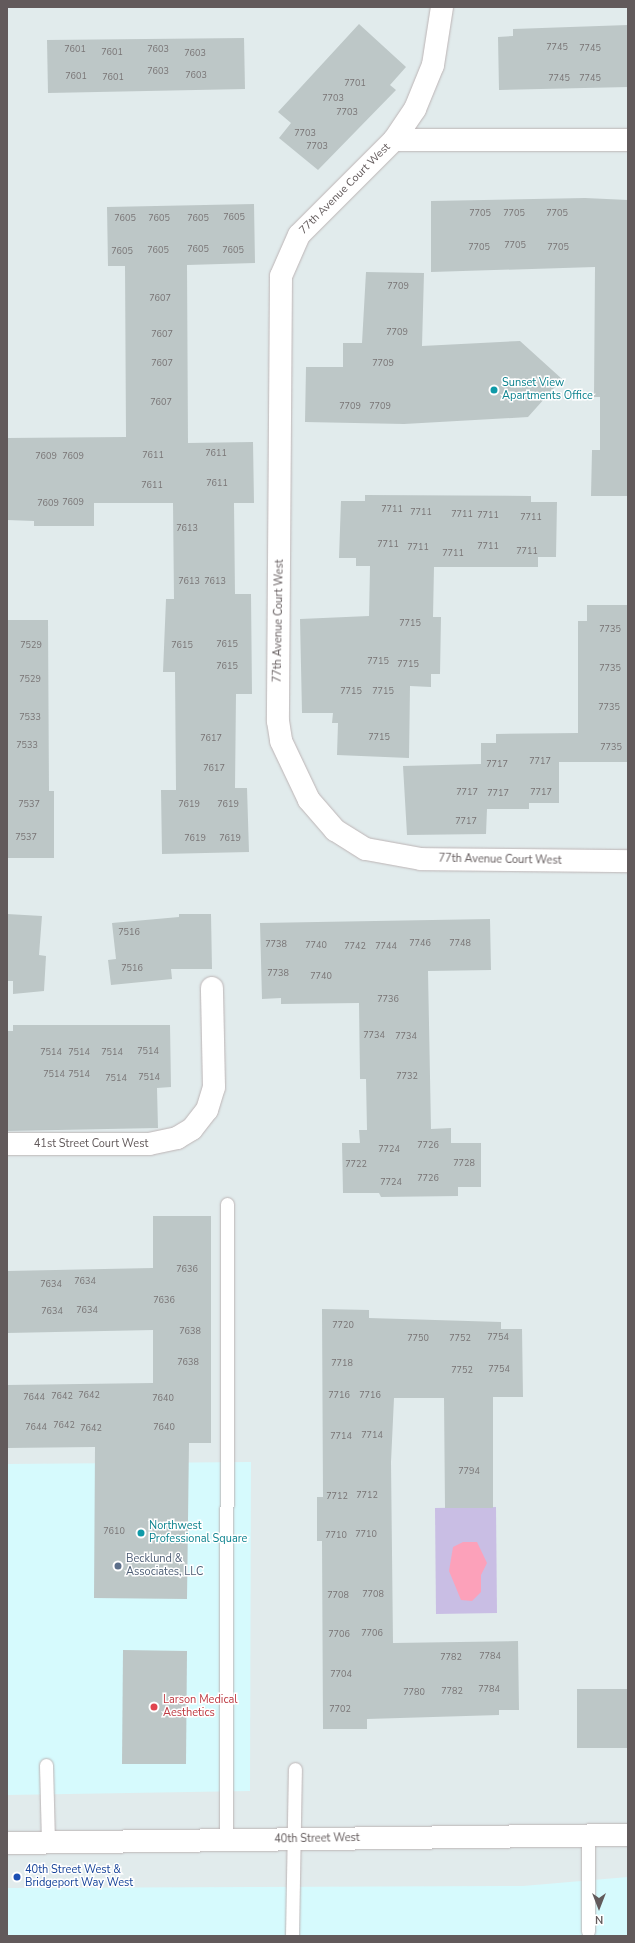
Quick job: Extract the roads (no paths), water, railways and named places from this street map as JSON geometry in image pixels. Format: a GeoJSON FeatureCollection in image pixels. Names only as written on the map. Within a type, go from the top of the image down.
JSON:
{"type":"FeatureCollection","features":[{"type":"Feature","properties":{"kind":"street","name":"77th Avenue Court West"},"geometry":{"type":"LineString","coordinates":[[442,7],[433,65],[415,109],[394,140],[299,235],[281,276],[278,721],[286,757],[309,800],[335,830],[366,849],[420,859],[628,861]]}},
{"type":"Feature","properties":{"kind":"street","name":"77th Avenue Court West"},"geometry":{"type":"LineString","coordinates":[[394,140],[628,140]]}},
{"type":"Feature","properties":{"kind":"street","name":"41st Street Court West"},"geometry":{"type":"LineString","coordinates":[[7,1144],[149,1144],[177,1138],[192,1129],[207,1110],[214,1087],[212,988]]}},
{"type":"Feature","properties":{"kind":"street","name":"40th Street West"},"geometry":{"type":"LineString","coordinates":[[7,1843],[628,1835]]}},
{"type":"Feature","properties":{"kind":"lane"},"geometry":{"type":"LineString","coordinates":[[226,1840],[227,1204]]}},
{"type":"Feature","properties":{"kind":"lane"},"geometry":{"type":"LineString","coordinates":[[46,1765],[48,1842]]}},
{"type":"Feature","properties":{"kind":"lane"},"geometry":{"type":"LineString","coordinates":[[292,1936],[295,1769]]}},
{"type":"Feature","properties":{"kind":"lane"},"geometry":{"type":"LineString","coordinates":[[588,1836],[588,1931]]}},
{"type":"Feature","properties":{"kind":"place","name":"Sunset View Apartments Office"},"geometry":{"type":"Point","coordinates":[494,390]}},
{"type":"Feature","properties":{"kind":"place","name":"Northwest Professional Square"},"geometry":{"type":"Point","coordinates":[141,1533]}},
{"type":"Feature","properties":{"kind":"place","name":"Becklund & Associates, LLC"},"geometry":{"type":"Point","coordinates":[118,1566]}},
{"type":"Feature","properties":{"kind":"place","name":"Larson Medical Aesthetics"},"geometry":{"type":"Point","coordinates":[154,1707]}},
{"type":"Feature","properties":{"kind":"place","name":"40th Street West & Bridgeport Way West"},"geometry":{"type":"Point","coordinates":[17,1877]}}]}
